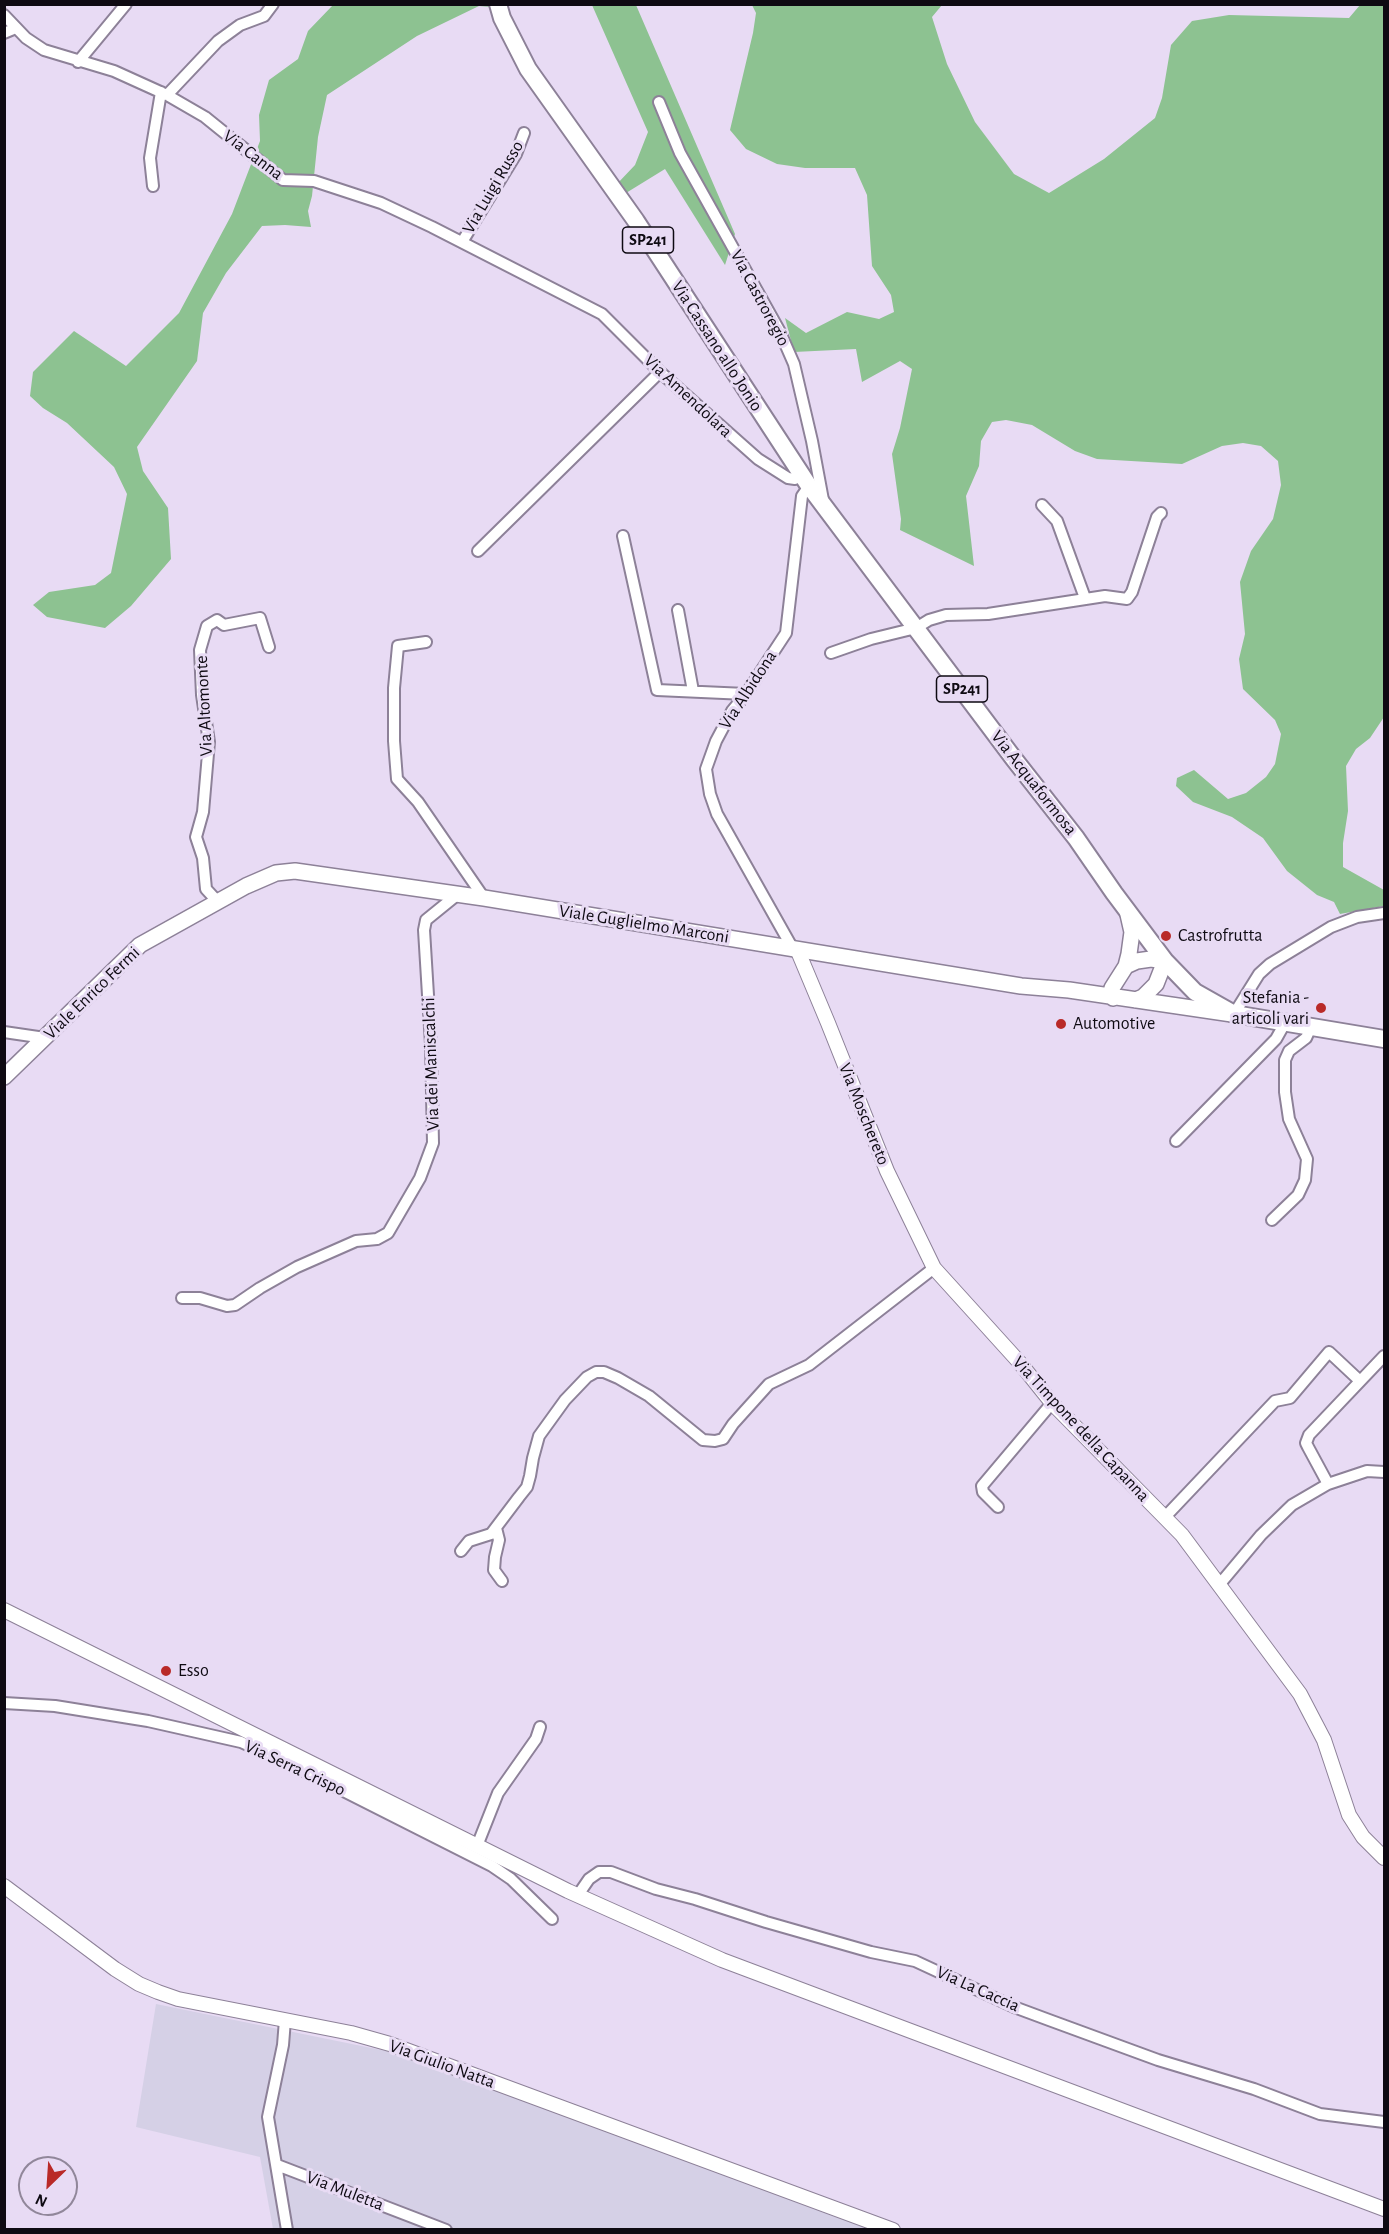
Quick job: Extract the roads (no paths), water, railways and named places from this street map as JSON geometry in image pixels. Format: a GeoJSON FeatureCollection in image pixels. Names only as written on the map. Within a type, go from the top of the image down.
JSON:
{"type":"FeatureCollection","features":[{"type":"Feature","properties":{"kind":"main road","name":"Via Cassano allo Jonio"},"geometry":{"type":"LineString","coordinates":[[498,4],[502,18],[528,69],[636,221],[805,480]]}},
{"type":"Feature","properties":{"kind":"main road","name":"Via Acquaformosa"},"geometry":{"type":"LineString","coordinates":[[805,480],[1076,837],[1127,910]]}},
{"type":"Feature","properties":{"kind":"main road","name":"Viale Guglielmo Marconi"},"geometry":{"type":"LineString","coordinates":[[218,902],[265,877],[295,871],[458,894],[1021,986],[1077,992],[1113,991],[1136,1000],[1234,1014]]}},
{"type":"Feature","properties":{"kind":"main road","name":"Viale Enrico Fermi"},"geometry":{"type":"LineString","coordinates":[[4,1077],[140,945],[218,902]]}},
{"type":"Feature","properties":{"kind":"main road","name":"SP241"},"geometry":{"type":"LineString","coordinates":[[1127,910],[1165,960],[1195,992],[1234,1014]]}},
{"type":"Feature","properties":{"kind":"main road"},"geometry":{"type":"LineString","coordinates":[[1113,991],[1126,966],[1132,932],[1127,910]]}},
{"type":"Feature","properties":{"kind":"main road"},"geometry":{"type":"LineString","coordinates":[[1126,966],[1137,961],[1165,960],[1156,984],[1143,997],[1136,1000]]}},
{"type":"Feature","properties":{"kind":"main road"},"geometry":{"type":"LineString","coordinates":[[1234,1014],[1384,1039]]}},
{"type":"Feature","properties":{"kind":"street"},"geometry":{"type":"LineString","coordinates":[[78,62],[126,4]]}},
{"type":"Feature","properties":{"kind":"street"},"geometry":{"type":"LineString","coordinates":[[153,186],[150,158],[164,93],[218,41],[240,25],[264,16],[273,4]]}},
{"type":"Feature","properties":{"kind":"street","name":"Via Canna"},"geometry":{"type":"LineString","coordinates":[[4,15],[26,38],[44,50],[114,71],[164,93],[204,117],[283,180],[314,181],[381,203],[579,301]]}},
{"type":"Feature","properties":{"kind":"street"},"geometry":{"type":"LineString","coordinates":[[4,33],[16,28]]}},
{"type":"Feature","properties":{"kind":"street","name":"Via Castroregio"},"geometry":{"type":"LineString","coordinates":[[659,102],[680,153],[780,332],[794,364],[819,472],[824,507]]}},
{"type":"Feature","properties":{"kind":"street","name":"Via Luigi Russo"},"geometry":{"type":"LineString","coordinates":[[462,242],[516,154],[524,133]]}},
{"type":"Feature","properties":{"kind":"street","name":"Via Amendolara"},"geometry":{"type":"LineString","coordinates":[[579,301],[602,314],[660,372],[758,459],[788,478],[805,480]]}},
{"type":"Feature","properties":{"kind":"street"},"geometry":{"type":"LineString","coordinates":[[478,550],[660,372]]}},
{"type":"Feature","properties":{"kind":"street","name":"Via Albidona"},"geometry":{"type":"LineString","coordinates":[[795,949],[717,814],[708,787],[706,769],[716,741],[732,711],[746,694],[786,633],[805,480]]}},
{"type":"Feature","properties":{"kind":"street"},"geometry":{"type":"LineString","coordinates":[[1042,505],[1057,521],[1084,598]]}},
{"type":"Feature","properties":{"kind":"street"},"geometry":{"type":"LineString","coordinates":[[831,653],[871,639],[916,628],[929,620],[946,615],[988,614],[1105,596],[1127,599],[1132,592],[1157,517],[1161,513]]}},
{"type":"Feature","properties":{"kind":"street"},"geometry":{"type":"LineString","coordinates":[[622,536],[657,690],[746,694]]}},
{"type":"Feature","properties":{"kind":"street"},"geometry":{"type":"LineString","coordinates":[[678,610],[693,691]]}},
{"type":"Feature","properties":{"kind":"street","name":"Via Altomonte"},"geometry":{"type":"LineString","coordinates":[[218,902],[206,889],[203,858],[196,837],[203,812],[209,742],[202,695],[200,650],[207,626],[217,620],[224,625],[260,618],[269,647]]}},
{"type":"Feature","properties":{"kind":"street"},"geometry":{"type":"LineString","coordinates":[[426,642],[398,646],[394,688],[397,778],[418,802],[483,898]]}},
{"type":"Feature","properties":{"kind":"street","name":"Via dei Maniscalchi"},"geometry":{"type":"LineString","coordinates":[[182,1298],[200,1298],[227,1306],[235,1305],[297,1267],[356,1240],[384,1237],[420,1178],[433,1143],[431,1044],[424,930],[426,920],[458,894]]}},
{"type":"Feature","properties":{"kind":"street"},"geometry":{"type":"LineString","coordinates":[[1234,1014],[1259,974],[1270,964],[1331,927],[1357,917],[1384,913]]}},
{"type":"Feature","properties":{"kind":"street","name":"Via Moschereto"},"geometry":{"type":"LineString","coordinates":[[795,949],[836,1042],[887,1171],[937,1271]]}},
{"type":"Feature","properties":{"kind":"street"},"geometry":{"type":"LineString","coordinates":[[1176,1141],[1276,1039],[1285,1023]]}},
{"type":"Feature","properties":{"kind":"street"},"geometry":{"type":"LineString","coordinates":[[1272,1220],[1298,1195],[1305,1180],[1307,1160],[1289,1119],[1285,1092],[1285,1060],[1289,1051],[1306,1038],[1311,1027]]}},
{"type":"Feature","properties":{"kind":"street"},"geometry":{"type":"LineString","coordinates":[[4,1032],[45,1038]]}},
{"type":"Feature","properties":{"kind":"street"},"geometry":{"type":"LineString","coordinates":[[461,1551],[469,1541],[491,1534],[519,1497],[530,1476],[539,1436],[564,1400],[587,1377],[596,1372],[604,1372],[618,1378],[649,1396],[703,1440],[723,1439],[733,1424],[769,1384],[809,1365],[937,1271]]}},
{"type":"Feature","properties":{"kind":"street","name":"Via Timpone della Capanna"},"geometry":{"type":"LineString","coordinates":[[937,1271],[1020,1363],[1052,1403],[1182,1535],[1300,1694],[1324,1740],[1349,1815],[1363,1837],[1384,1858]]}},
{"type":"Feature","properties":{"kind":"street"},"geometry":{"type":"LineString","coordinates":[[1165,1517],[1275,1401],[1290,1398],[1329,1352],[1360,1381]]}},
{"type":"Feature","properties":{"kind":"street"},"geometry":{"type":"LineString","coordinates":[[1328,1484],[1306,1443],[1309,1435],[1384,1356]]}},
{"type":"Feature","properties":{"kind":"street"},"geometry":{"type":"LineString","coordinates":[[998,1507],[983,1492],[982,1485],[1052,1403]]}},
{"type":"Feature","properties":{"kind":"street"},"geometry":{"type":"LineString","coordinates":[[1219,1586],[1261,1535],[1292,1505],[1328,1484],[1367,1471],[1384,1472]]}},
{"type":"Feature","properties":{"kind":"street"},"geometry":{"type":"LineString","coordinates":[[496,1528],[500,1540],[494,1570],[502,1581]]}},
{"type":"Feature","properties":{"kind":"street"},"geometry":{"type":"LineString","coordinates":[[4,1610],[477,1846],[578,1895],[722,1960],[1384,2209]]}},
{"type":"Feature","properties":{"kind":"street","name":"Via Serra Crispo"},"geometry":{"type":"LineString","coordinates":[[4,1702],[56,1706],[136,1719],[241,1742],[300,1769],[492,1866],[511,1879],[552,1919]]}},
{"type":"Feature","properties":{"kind":"street"},"geometry":{"type":"LineString","coordinates":[[477,1846],[498,1793],[536,1738],[540,1727]]}},
{"type":"Feature","properties":{"kind":"street","name":"Via La Caccia"},"geometry":{"type":"LineString","coordinates":[[578,1895],[589,1879],[599,1872],[611,1872],[656,1889],[766,1922],[871,1952],[915,1961],[1014,2007],[1158,2060],[1254,2089],[1320,2114],[1384,2122]]}},
{"type":"Feature","properties":{"kind":"street","name":"Via Giulio Natta"},"geometry":{"type":"LineString","coordinates":[[4,1886],[115,1969],[139,1984],[178,1999],[351,2033],[390,2044],[893,2229]]}},
{"type":"Feature","properties":{"kind":"street"},"geometry":{"type":"LineString","coordinates":[[285,2020],[283,2045],[268,2117],[287,2229]]}},
{"type":"Feature","properties":{"kind":"street","name":"Via Muletta"},"geometry":{"type":"LineString","coordinates":[[277,2165],[446,2229]]}},
{"type":"Feature","properties":{"kind":"place","name":"Castrofrutta"},"geometry":{"type":"Point","coordinates":[1166,936]}},
{"type":"Feature","properties":{"kind":"place","name":"Stefania - articoli vari"},"geometry":{"type":"Point","coordinates":[1321,1008]}},
{"type":"Feature","properties":{"kind":"place","name":"Automotive"},"geometry":{"type":"Point","coordinates":[1061,1024]}},
{"type":"Feature","properties":{"kind":"place","name":"Esso"},"geometry":{"type":"Point","coordinates":[166,1671]}}]}
